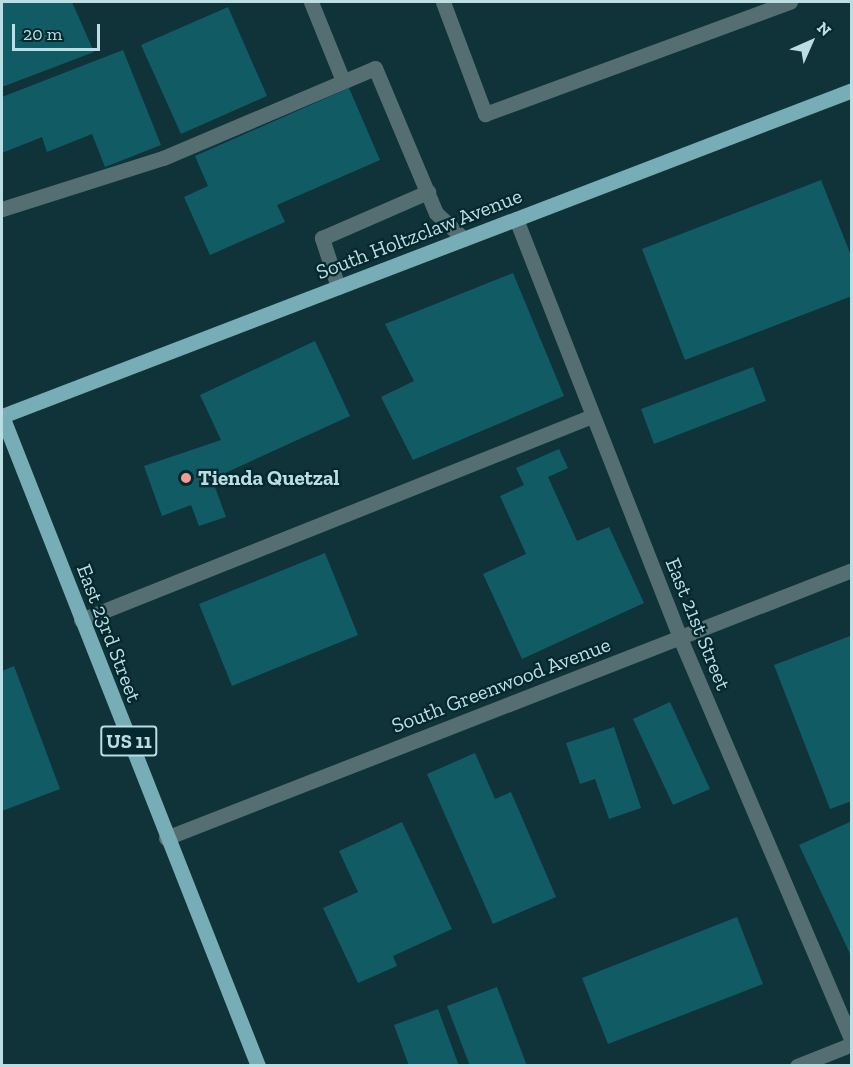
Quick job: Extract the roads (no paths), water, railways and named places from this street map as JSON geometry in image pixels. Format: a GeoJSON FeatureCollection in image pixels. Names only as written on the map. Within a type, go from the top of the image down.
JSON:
{"type":"FeatureCollection","features":[{"type":"Feature","properties":{"kind":"main road","name":"South Holtzclaw Avenue"},"geometry":{"type":"LineString","coordinates":[[2,416],[852,90]]}},
{"type":"Feature","properties":{"kind":"main road","name":"East 23rd Street"},"geometry":{"type":"LineString","coordinates":[[2,416],[166,838],[258,1065]]}},
{"type":"Feature","properties":{"kind":"street"},"geometry":{"type":"LineString","coordinates":[[311,2],[343,81]]}},
{"type":"Feature","properties":{"kind":"street"},"geometry":{"type":"LineString","coordinates":[[443,2],[485,114],[790,2]]}},
{"type":"Feature","properties":{"kind":"street"},"geometry":{"type":"LineString","coordinates":[[2,209],[163,158],[375,69],[436,213],[464,239]]}},
{"type":"Feature","properties":{"kind":"street"},"geometry":{"type":"LineString","coordinates":[[338,287],[322,238],[428,192]]}},
{"type":"Feature","properties":{"kind":"street","name":"East 21st Street"},"geometry":{"type":"LineString","coordinates":[[516,219],[680,638],[852,1042]]}},
{"type":"Feature","properties":{"kind":"street"},"geometry":{"type":"LineString","coordinates":[[81,620],[592,416]]}},
{"type":"Feature","properties":{"kind":"street","name":"South Greenwood Avenue"},"geometry":{"type":"LineString","coordinates":[[166,838],[852,570]]}},
{"type":"Feature","properties":{"kind":"street"},"geometry":{"type":"LineString","coordinates":[[797,1065],[852,1042]]}},
{"type":"Feature","properties":{"kind":"place","name":"Tienda Quetzal"},"geometry":{"type":"Point","coordinates":[186,478]}}]}
